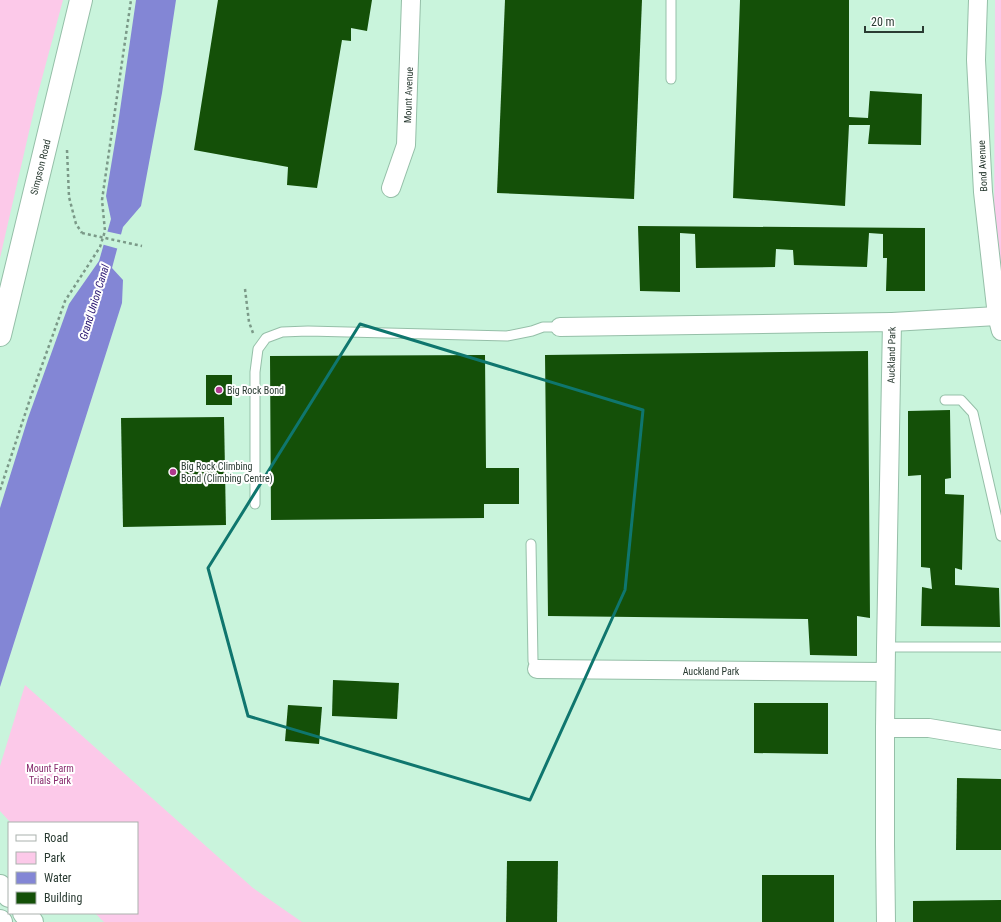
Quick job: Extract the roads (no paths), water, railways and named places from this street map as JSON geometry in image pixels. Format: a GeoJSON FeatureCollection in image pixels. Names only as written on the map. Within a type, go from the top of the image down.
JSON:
{"type":"FeatureCollection","features":[{"type":"Feature","properties":{"kind":"main road","name":"Simpson Road"},"geometry":{"type":"LineString","coordinates":[[0,335],[81,0]]}},
{"type":"Feature","properties":{"kind":"main road"},"geometry":{"type":"LineString","coordinates":[[25,914],[32,922]]}},
{"type":"Feature","properties":{"kind":"street","name":"Mount Avenue"},"geometry":{"type":"LineString","coordinates":[[391,188],[406,145],[411,0]]}},
{"type":"Feature","properties":{"kind":"street","name":"Bond Avenue"},"geometry":{"type":"LineString","coordinates":[[978,0],[976,60],[983,192],[999,323]]}},
{"type":"Feature","properties":{"kind":"street"},"geometry":{"type":"LineString","coordinates":[[892,322],[999,323]]}},
{"type":"Feature","properties":{"kind":"street","name":"Auckland Park"},"geometry":{"type":"LineString","coordinates":[[560,327],[892,322],[885,672],[886,922]]}},
{"type":"Feature","properties":{"kind":"street","name":"Auckland Park"},"geometry":{"type":"LineString","coordinates":[[538,669],[885,672]]}},
{"type":"Feature","properties":{"kind":"street"},"geometry":{"type":"LineString","coordinates":[[885,728],[929,728],[1001,740]]}},
{"type":"Feature","properties":{"kind":"lane"},"geometry":{"type":"LineString","coordinates":[[670,79],[671,0]]}},
{"type":"Feature","properties":{"kind":"lane"},"geometry":{"type":"LineString","coordinates":[[255,504],[255,372],[258,349],[266,338],[282,332],[308,331],[507,336],[532,331],[543,327],[560,327]]}},
{"type":"Feature","properties":{"kind":"lane"},"geometry":{"type":"LineString","coordinates":[[945,400],[961,400],[973,413],[1001,536]]}},
{"type":"Feature","properties":{"kind":"lane"},"geometry":{"type":"LineString","coordinates":[[531,544],[533,661],[538,669]]}},
{"type":"Feature","properties":{"kind":"lane"},"geometry":{"type":"LineString","coordinates":[[886,646],[1001,647]]}},
{"type":"Feature","properties":{"kind":"water","name":"Grand Union Canal"},"geometry":{"type":"Polygon","coordinates":[[[136,0],[176,0],[162,93],[141,206],[123,227],[112,268],[123,280],[122,303],[0,687],[0,508],[28,418],[69,304],[99,261],[111,219],[106,196],[136,0]]]}},
{"type":"Feature","properties":{"kind":"place","name":"Big Rock Bond"},"geometry":{"type":"Point","coordinates":[219,390]}},
{"type":"Feature","properties":{"kind":"place","name":"Big Rock Climbing Bond (Climbing Centre)"},"geometry":{"type":"Point","coordinates":[173,472]}},
{"type":"Feature","properties":{"kind":"park label","name":"Mount Farm Trials Park"},"geometry":{"type":"Point","coordinates":[50,774]}}]}
